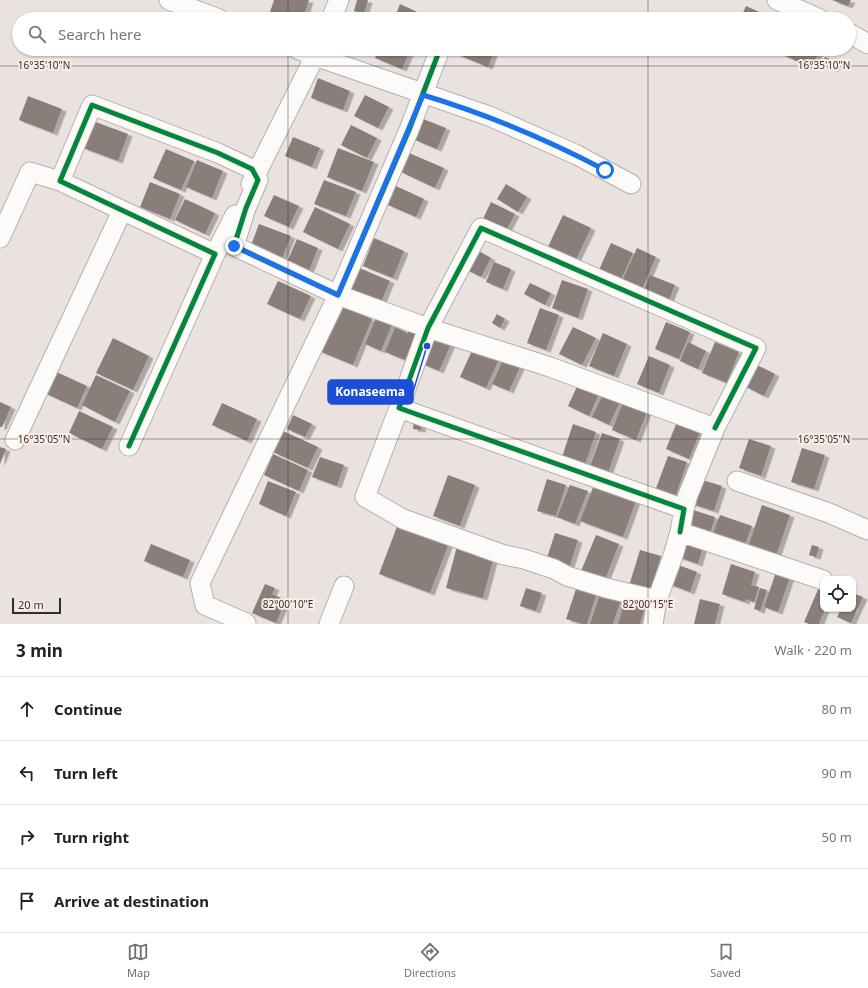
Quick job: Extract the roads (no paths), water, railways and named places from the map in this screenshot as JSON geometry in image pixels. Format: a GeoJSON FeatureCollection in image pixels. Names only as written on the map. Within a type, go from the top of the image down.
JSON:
{"type":"FeatureCollection","features":[{"type":"Feature","properties":{"kind":"street"},"geometry":{"type":"LineString","coordinates":[[169,0],[196,5],[208,12]]}},
{"type":"Feature","properties":{"kind":"street"},"geometry":{"type":"LineString","coordinates":[[334,12],[339,0]]}},
{"type":"Feature","properties":{"kind":"street"},"geometry":{"type":"LineString","coordinates":[[777,0],[804,12]]}},
{"type":"Feature","properties":{"kind":"street"},"geometry":{"type":"LineString","coordinates":[[856,37],[868,44]]}},
{"type":"Feature","properties":{"kind":"street"},"geometry":{"type":"LineString","coordinates":[[129,446],[215,254],[314,56]]}},
{"type":"Feature","properties":{"kind":"street"},"geometry":{"type":"LineString","coordinates":[[324,56],[423,95],[489,116],[577,155],[631,184]]}},
{"type":"Feature","properties":{"kind":"street"},"geometry":{"type":"LineString","coordinates":[[248,624],[205,605],[200,583],[338,295],[423,95],[437,56]]}},
{"type":"Feature","properties":{"kind":"street"},"geometry":{"type":"LineString","coordinates":[[60,181],[92,105],[218,153],[252,169],[258,180],[246,208],[234,246],[338,295],[428,328],[550,367],[715,428]]}},
{"type":"Feature","properties":{"kind":"street"},"geometry":{"type":"LineString","coordinates":[[0,238],[30,172],[60,181],[215,254]]}},
{"type":"Feature","properties":{"kind":"street"},"geometry":{"type":"LineString","coordinates":[[15,440],[122,211]]}},
{"type":"Feature","properties":{"kind":"street"},"geometry":{"type":"LineString","coordinates":[[653,624],[657,600],[680,532],[688,495],[715,428],[756,348],[481,228],[428,328],[365,497],[403,519],[504,555],[524,559],[606,588],[657,600]]}},
{"type":"Feature","properties":{"kind":"street"},"geometry":{"type":"LineString","coordinates":[[399,408],[684,509]]}},
{"type":"Feature","properties":{"kind":"street"},"geometry":{"type":"LineString","coordinates":[[737,481],[829,513],[868,530]]}},
{"type":"Feature","properties":{"kind":"street"},"geometry":{"type":"LineString","coordinates":[[680,532],[820,579]]}},
{"type":"Feature","properties":{"kind":"street"},"geometry":{"type":"LineString","coordinates":[[329,624],[344,586]]}},
{"type":"Feature","properties":{"kind":"place","name":"Konaseema"},"geometry":{"type":"Point","coordinates":[427,346]}}]}
